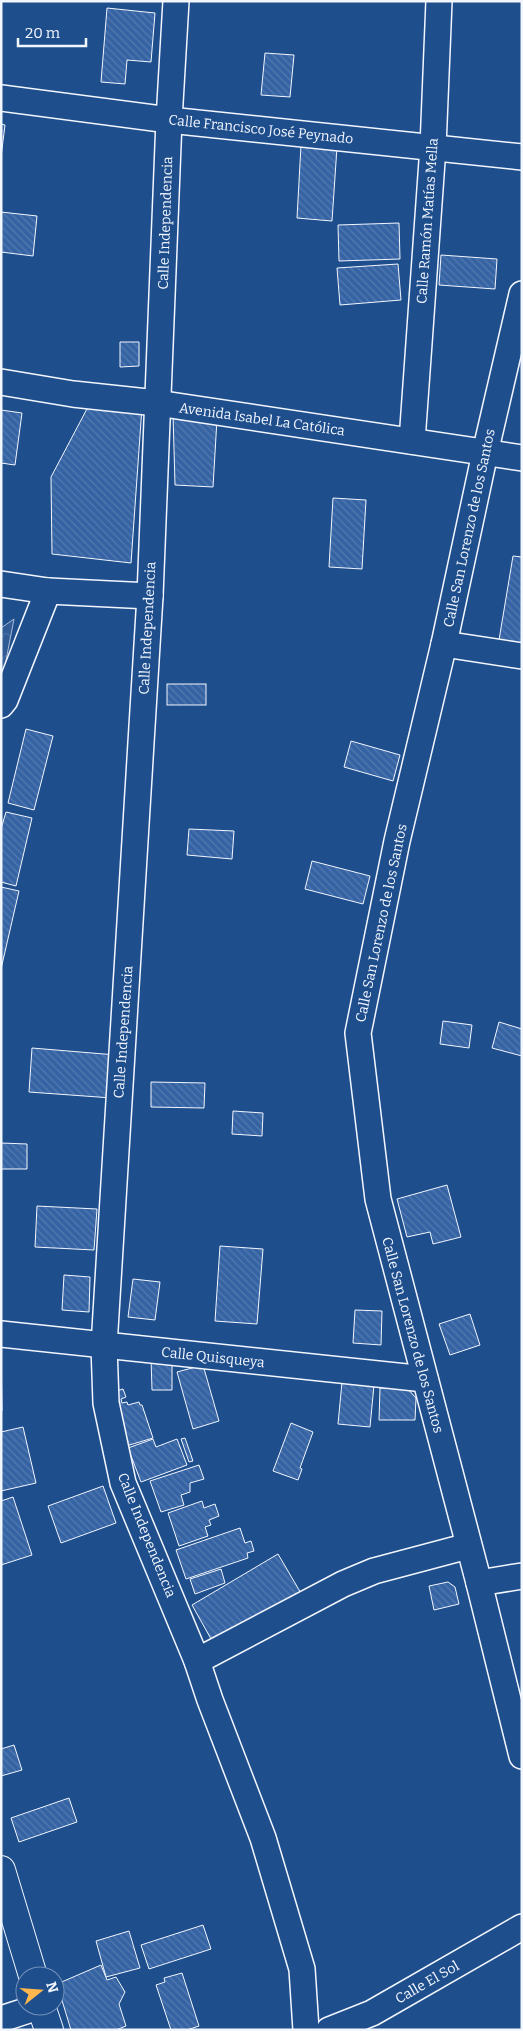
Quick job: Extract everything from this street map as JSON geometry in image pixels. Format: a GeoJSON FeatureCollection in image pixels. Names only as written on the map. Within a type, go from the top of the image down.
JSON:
{"type":"FeatureCollection","features":[{"type":"Feature","properties":{"kind":"main road"},"geometry":{"type":"LineString","coordinates":[[1,1870],[30,1966]]}},
{"type":"Feature","properties":{"kind":"main road"},"geometry":{"type":"LineString","coordinates":[[44,2016],[49,2030]]}},
{"type":"Feature","properties":{"kind":"street","name":"Calle Independencia"},"geometry":{"type":"LineString","coordinates":[[176,1],[169,120],[150,596],[104,1346],[106,1403],[123,1483],[197,1661],[263,1838],[302,1969],[306,2030]]}},
{"type":"Feature","properties":{"kind":"street","name":"Calle Ramón Matías Mella"},"geometry":{"type":"LineString","coordinates":[[412,441],[433,146],[440,1]]}},
{"type":"Feature","properties":{"kind":"street","name":"Calle Francisco José Peynado"},"geometry":{"type":"LineString","coordinates":[[1,98],[169,120],[433,146],[522,157]]}},
{"type":"Feature","properties":{"kind":"street","name":"Calle San Lorenzo de los Santos"},"geometry":{"type":"LineString","coordinates":[[522,294],[485,453],[444,644],[397,842],[358,1034],[378,1199],[479,1583],[522,1756]]}},
{"type":"Feature","properties":{"kind":"street","name":"Avenida Isabel La Católica"},"geometry":{"type":"LineString","coordinates":[[1,382],[72,394],[158,403],[522,458]]}},
{"type":"Feature","properties":{"kind":"street"},"geometry":{"type":"LineString","coordinates":[[1,584],[48,591],[150,596]]}},
{"type":"Feature","properties":{"kind":"street"},"geometry":{"type":"LineString","coordinates":[[1,705],[5,700],[48,591]]}},
{"type":"Feature","properties":{"kind":"street"},"geometry":{"type":"LineString","coordinates":[[444,644],[522,656]]}},
{"type":"Feature","properties":{"kind":"street","name":"Calle Quisqueya"},"geometry":{"type":"LineString","coordinates":[[1,1334],[425,1379]]}},
{"type":"Feature","properties":{"kind":"street"},"geometry":{"type":"LineString","coordinates":[[197,1661],[343,1584],[374,1571],[468,1546]]}},
{"type":"Feature","properties":{"kind":"street"},"geometry":{"type":"LineString","coordinates":[[479,1583],[522,1576]]}},
{"type":"Feature","properties":{"kind":"street","name":"Calle El Sol"},"geometry":{"type":"LineString","coordinates":[[329,2030],[372,2014],[522,1927]]}},
{"type":"Feature","properties":{"kind":"street"},"geometry":{"type":"LineString","coordinates":[[1,2019],[15,2014]]}},
{"type":"Feature","properties":{"kind":"green space"},"geometry":{"type":"Polygon","coordinates":[[[14,619],[2,681],[1,682],[1,628],[14,619]]]}},
{"type":"Feature","properties":{"kind":"building"},"geometry":{"type":"Polygon","coordinates":[[[107,8],[155,13],[151,62],[127,60],[125,84],[101,82],[107,8]]]}},
{"type":"Feature","properties":{"kind":"building"},"geometry":{"type":"Polygon","coordinates":[[[265,53],[294,55],[290,97],[261,95],[265,53]]]}},
{"type":"Feature","properties":{"kind":"building"},"geometry":{"type":"Polygon","coordinates":[[[1,124],[5,125],[1,157],[1,124]]]}},
{"type":"Feature","properties":{"kind":"building"},"geometry":{"type":"Polygon","coordinates":[[[301,145],[337,147],[332,221],[297,218],[301,145]]]}},
{"type":"Feature","properties":{"kind":"building"},"geometry":{"type":"Polygon","coordinates":[[[1,212],[37,216],[33,256],[1,252],[1,212]]]}},
{"type":"Feature","properties":{"kind":"building"},"geometry":{"type":"Polygon","coordinates":[[[399,223],[400,259],[339,261],[338,225],[399,223]]]}},
{"type":"Feature","properties":{"kind":"building"},"geometry":{"type":"Polygon","coordinates":[[[441,255],[497,259],[495,289],[439,285],[441,255]]]}},
{"type":"Feature","properties":{"kind":"building"},"geometry":{"type":"Polygon","coordinates":[[[398,264],[401,300],[340,305],[337,268],[398,264]]]}},
{"type":"Feature","properties":{"kind":"building"},"geometry":{"type":"Polygon","coordinates":[[[120,342],[139,342],[139,366],[120,367],[120,342]]]}},
{"type":"Feature","properties":{"kind":"building"},"geometry":{"type":"Polygon","coordinates":[[[89,405],[142,407],[131,563],[52,554],[51,477],[89,405]]]}},
{"type":"Feature","properties":{"kind":"building"},"geometry":{"type":"Polygon","coordinates":[[[1,410],[22,413],[15,465],[1,463],[1,410]]]}},
{"type":"Feature","properties":{"kind":"building"},"geometry":{"type":"Polygon","coordinates":[[[173,414],[217,419],[213,487],[175,485],[173,414]]]}},
{"type":"Feature","properties":{"kind":"building"},"geometry":{"type":"Polygon","coordinates":[[[333,498],[366,500],[362,569],[329,567],[333,498]]]}},
{"type":"Feature","properties":{"kind":"building"},"geometry":{"type":"Polygon","coordinates":[[[513,556],[522,557],[522,643],[499,640],[513,556]]]}},
{"type":"Feature","properties":{"kind":"building"},"geometry":{"type":"Polygon","coordinates":[[[167,684],[206,684],[206,705],[167,705],[167,684]]]}},
{"type":"Feature","properties":{"kind":"building"},"geometry":{"type":"Polygon","coordinates":[[[26,729],[53,736],[34,810],[8,803],[26,729]]]}},
{"type":"Feature","properties":{"kind":"building"},"geometry":{"type":"Polygon","coordinates":[[[351,741],[400,755],[393,781],[344,767],[351,741]]]}},
{"type":"Feature","properties":{"kind":"building"},"geometry":{"type":"Polygon","coordinates":[[[6,812],[32,818],[16,886],[1,882],[1,829],[6,812]]]}},
{"type":"Feature","properties":{"kind":"building"},"geometry":{"type":"Polygon","coordinates":[[[189,829],[234,831],[232,859],[187,855],[189,829]]]}},
{"type":"Feature","properties":{"kind":"building"},"geometry":{"type":"Polygon","coordinates":[[[312,861],[370,876],[363,904],[305,889],[312,861]]]}},
{"type":"Feature","properties":{"kind":"building"},"geometry":{"type":"Polygon","coordinates":[[[1,887],[19,891],[1,969],[1,887]]]}},
{"type":"Feature","properties":{"kind":"building"},"geometry":{"type":"Polygon","coordinates":[[[443,1021],[472,1025],[469,1048],[440,1044],[443,1021]]]}},
{"type":"Feature","properties":{"kind":"building"},"geometry":{"type":"Polygon","coordinates":[[[499,1022],[522,1029],[522,1056],[492,1048],[499,1022]]]}},
{"type":"Feature","properties":{"kind":"building"},"geometry":{"type":"Polygon","coordinates":[[[32,1048],[116,1055],[112,1098],[29,1092],[32,1048]]]}},
{"type":"Feature","properties":{"kind":"building"},"geometry":{"type":"Polygon","coordinates":[[[151,1082],[205,1083],[204,1108],[151,1107],[151,1082]]]}},
{"type":"Feature","properties":{"kind":"building"},"geometry":{"type":"Polygon","coordinates":[[[233,1111],[263,1113],[262,1136],[232,1134],[233,1111]]]}},
{"type":"Feature","properties":{"kind":"building"},"geometry":{"type":"Polygon","coordinates":[[[1,1143],[27,1144],[27,1169],[1,1169],[1,1143]]]}},
{"type":"Feature","properties":{"kind":"building"},"geometry":{"type":"Polygon","coordinates":[[[447,1185],[461,1237],[433,1244],[430,1232],[407,1237],[397,1199],[447,1185]]]}},
{"type":"Feature","properties":{"kind":"building"},"geometry":{"type":"Polygon","coordinates":[[[37,1206],[97,1209],[94,1250],[35,1247],[37,1206]]]}},
{"type":"Feature","properties":{"kind":"building"},"geometry":{"type":"Polygon","coordinates":[[[220,1246],[263,1249],[257,1324],[215,1321],[220,1246]]]}},
{"type":"Feature","properties":{"kind":"building"},"geometry":{"type":"Polygon","coordinates":[[[64,1275],[90,1277],[89,1312],[62,1310],[64,1275]]]}},
{"type":"Feature","properties":{"kind":"building"},"geometry":{"type":"Polygon","coordinates":[[[133,1279],[160,1282],[155,1320],[128,1317],[133,1279]]]}},
{"type":"Feature","properties":{"kind":"building"},"geometry":{"type":"Polygon","coordinates":[[[355,1310],[382,1311],[381,1345],[353,1343],[355,1310]]]}},
{"type":"Feature","properties":{"kind":"building"},"geometry":{"type":"Polygon","coordinates":[[[470,1314],[480,1345],[450,1355],[439,1324],[470,1314]]]}},
{"type":"Feature","properties":{"kind":"building"},"geometry":{"type":"Polygon","coordinates":[[[1,1352],[2,1411],[1,1411],[1,1352]]]}},
{"type":"Feature","properties":{"kind":"building"},"geometry":{"type":"Polygon","coordinates":[[[151,1358],[172,1358],[172,1390],[152,1390],[151,1358]]]}},
{"type":"Feature","properties":{"kind":"building"},"geometry":{"type":"Polygon","coordinates":[[[203,1365],[219,1421],[193,1429],[177,1372],[203,1365]]]}},
{"type":"Feature","properties":{"kind":"building"},"geometry":{"type":"Polygon","coordinates":[[[342,1382],[374,1385],[370,1427],[338,1424],[342,1382]]]}},
{"type":"Feature","properties":{"kind":"building"},"geometry":{"type":"Polygon","coordinates":[[[380,1388],[407,1388],[416,1398],[415,1420],[379,1420],[380,1388]]]}},
{"type":"Feature","properties":{"kind":"building"},"geometry":{"type":"Polygon","coordinates":[[[123,1389],[126,1397],[121,1399],[122,1403],[127,1402],[128,1405],[139,1402],[142,1405],[153,1438],[126,1446],[110,1393],[123,1389]]]}},
{"type":"Feature","properties":{"kind":"building"},"geometry":{"type":"Polygon","coordinates":[[[291,1423],[313,1432],[300,1468],[302,1469],[298,1480],[273,1471],[291,1423]]]}},
{"type":"Feature","properties":{"kind":"building"},"geometry":{"type":"Polygon","coordinates":[[[23,1427],[36,1483],[1,1491],[1,1432],[23,1427]]]}},
{"type":"Feature","properties":{"kind":"building"},"geometry":{"type":"Polygon","coordinates":[[[185,1438],[193,1461],[189,1462],[181,1439],[185,1438]]]}},
{"type":"Feature","properties":{"kind":"building"},"geometry":{"type":"Polygon","coordinates":[[[153,1439],[156,1447],[177,1439],[187,1465],[141,1482],[128,1448],[153,1439]]]}},
{"type":"Feature","properties":{"kind":"building"},"geometry":{"type":"Polygon","coordinates":[[[199,1465],[204,1479],[190,1483],[190,1492],[181,1495],[184,1505],[161,1512],[150,1481],[199,1465]]]}},
{"type":"Feature","properties":{"kind":"building"},"geometry":{"type":"Polygon","coordinates":[[[103,1486],[116,1523],[61,1543],[48,1506],[103,1486]]]}},
{"type":"Feature","properties":{"kind":"building"},"geometry":{"type":"Polygon","coordinates":[[[13,1497],[32,1555],[1,1565],[1,1501],[13,1497]]]}},
{"type":"Feature","properties":{"kind":"building"},"geometry":{"type":"Polygon","coordinates":[[[202,1501],[204,1508],[215,1504],[219,1516],[209,1520],[211,1525],[205,1527],[208,1536],[179,1546],[168,1513],[202,1501]]]}},
{"type":"Feature","properties":{"kind":"building"},"geometry":{"type":"Polygon","coordinates":[[[240,1528],[245,1543],[251,1541],[254,1551],[247,1553],[248,1558],[186,1579],[176,1550],[240,1528]]]}},
{"type":"Feature","properties":{"kind":"building"},"geometry":{"type":"Polygon","coordinates":[[[278,1554],[302,1595],[215,1646],[192,1605],[278,1554]]]}},
{"type":"Feature","properties":{"kind":"building"},"geometry":{"type":"Polygon","coordinates":[[[221,1569],[225,1583],[195,1594],[190,1579],[221,1569]]]}},
{"type":"Feature","properties":{"kind":"building"},"geometry":{"type":"Polygon","coordinates":[[[448,1582],[455,1587],[459,1604],[434,1610],[429,1586],[448,1582]]]}},
{"type":"Feature","properties":{"kind":"building"},"geometry":{"type":"Polygon","coordinates":[[[14,1745],[22,1770],[1,1776],[1,1749],[14,1745]]]}},
{"type":"Feature","properties":{"kind":"building"},"geometry":{"type":"Polygon","coordinates":[[[69,1798],[77,1822],[19,1842],[11,1818],[69,1798]]]}},
{"type":"Feature","properties":{"kind":"building"},"geometry":{"type":"Polygon","coordinates":[[[203,1925],[211,1949],[149,1969],[141,1945],[203,1925]]]}},
{"type":"Feature","properties":{"kind":"building"},"geometry":{"type":"Polygon","coordinates":[[[129,1931],[140,1968],[106,1977],[96,1941],[129,1931]]]}},
{"type":"Feature","properties":{"kind":"building"},"geometry":{"type":"Polygon","coordinates":[[[101,1965],[107,1980],[116,1977],[125,1992],[119,2004],[126,2026],[116,2030],[71,2030],[65,2010],[65,1981],[101,1965]]]}},
{"type":"Feature","properties":{"kind":"building"},"geometry":{"type":"Polygon","coordinates":[[[182,1973],[199,2026],[187,2030],[171,2030],[156,1985],[165,1982],[164,1978],[182,1973]]]}}]}
